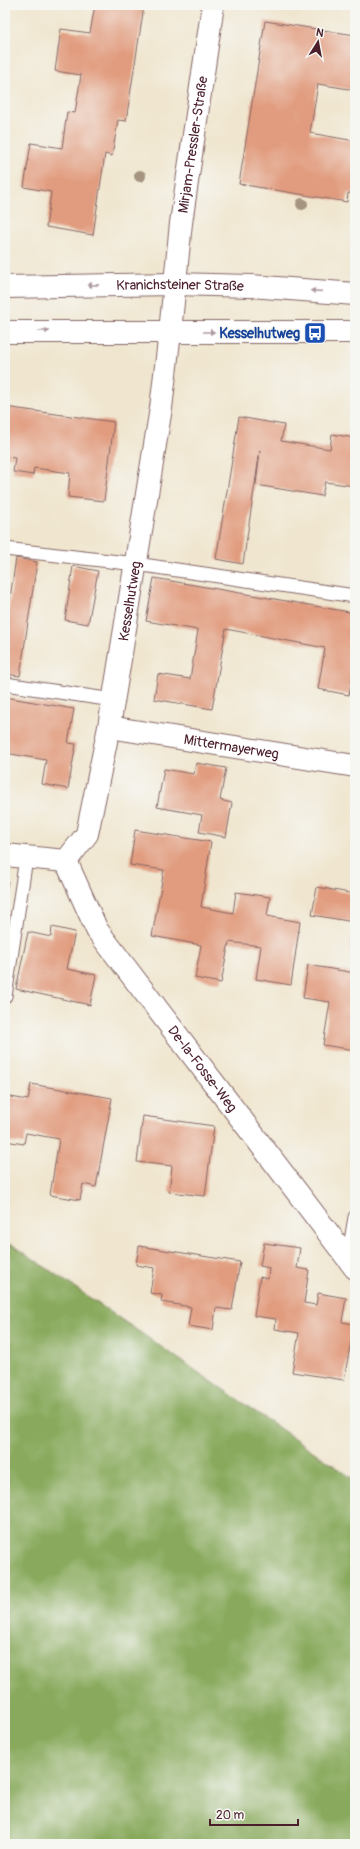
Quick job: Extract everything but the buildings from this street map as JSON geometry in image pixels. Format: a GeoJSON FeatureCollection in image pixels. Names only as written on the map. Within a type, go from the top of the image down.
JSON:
{"type":"FeatureCollection","features":[{"type":"Feature","properties":{"kind":"street","name":"Mirjam-Pressler-Straße"},"geometry":{"type":"LineString","coordinates":[[170,332],[180,223],[213,5]]}},
{"type":"Feature","properties":{"kind":"street","name":"Kranichsteiner Straße"},"geometry":{"type":"LineString","coordinates":[[5,287],[174,284],[251,286],[355,294]]}},
{"type":"Feature","properties":{"kind":"street"},"geometry":{"type":"LineString","coordinates":[[5,332],[355,332]]}},
{"type":"Feature","properties":{"kind":"street","name":"Kesselhutweg"},"geometry":{"type":"LineString","coordinates":[[66,861],[87,834],[113,700],[136,564],[161,408],[170,332]]}},
{"type":"Feature","properties":{"kind":"street","name":"Mittermayerweg"},"geometry":{"type":"LineString","coordinates":[[108,727],[355,766]]}},
{"type":"Feature","properties":{"kind":"street"},"geometry":{"type":"LineString","coordinates":[[15,857],[66,861]]}},
{"type":"Feature","properties":{"kind":"street","name":"De-la-Fosse-Weg"},"geometry":{"type":"LineString","coordinates":[[66,861],[97,930],[351,1264]]}},
{"type":"Feature","properties":{"kind":"lane"},"geometry":{"type":"LineString","coordinates":[[5,549],[136,564],[355,596]]}},
{"type":"Feature","properties":{"kind":"lane"},"geometry":{"type":"LineString","coordinates":[[5,684],[113,700]]}},
{"type":"Feature","properties":{"kind":"lane"},"geometry":{"type":"LineString","coordinates":[[5,996],[15,857]]}},
{"type":"Feature","properties":{"kind":"lane"},"geometry":{"type":"LineString","coordinates":[[351,1264],[355,1217]]}},
{"type":"Feature","properties":{"kind":"green space"},"geometry":{"type":"Polygon","coordinates":[[[5,1243],[13,1245],[355,1480],[355,1844],[5,1844],[5,1243]]]}},
{"type":"Feature","properties":{"kind":"place","name":"Kesselhutweg"},"geometry":{"type":"Point","coordinates":[315,333]}}]}
